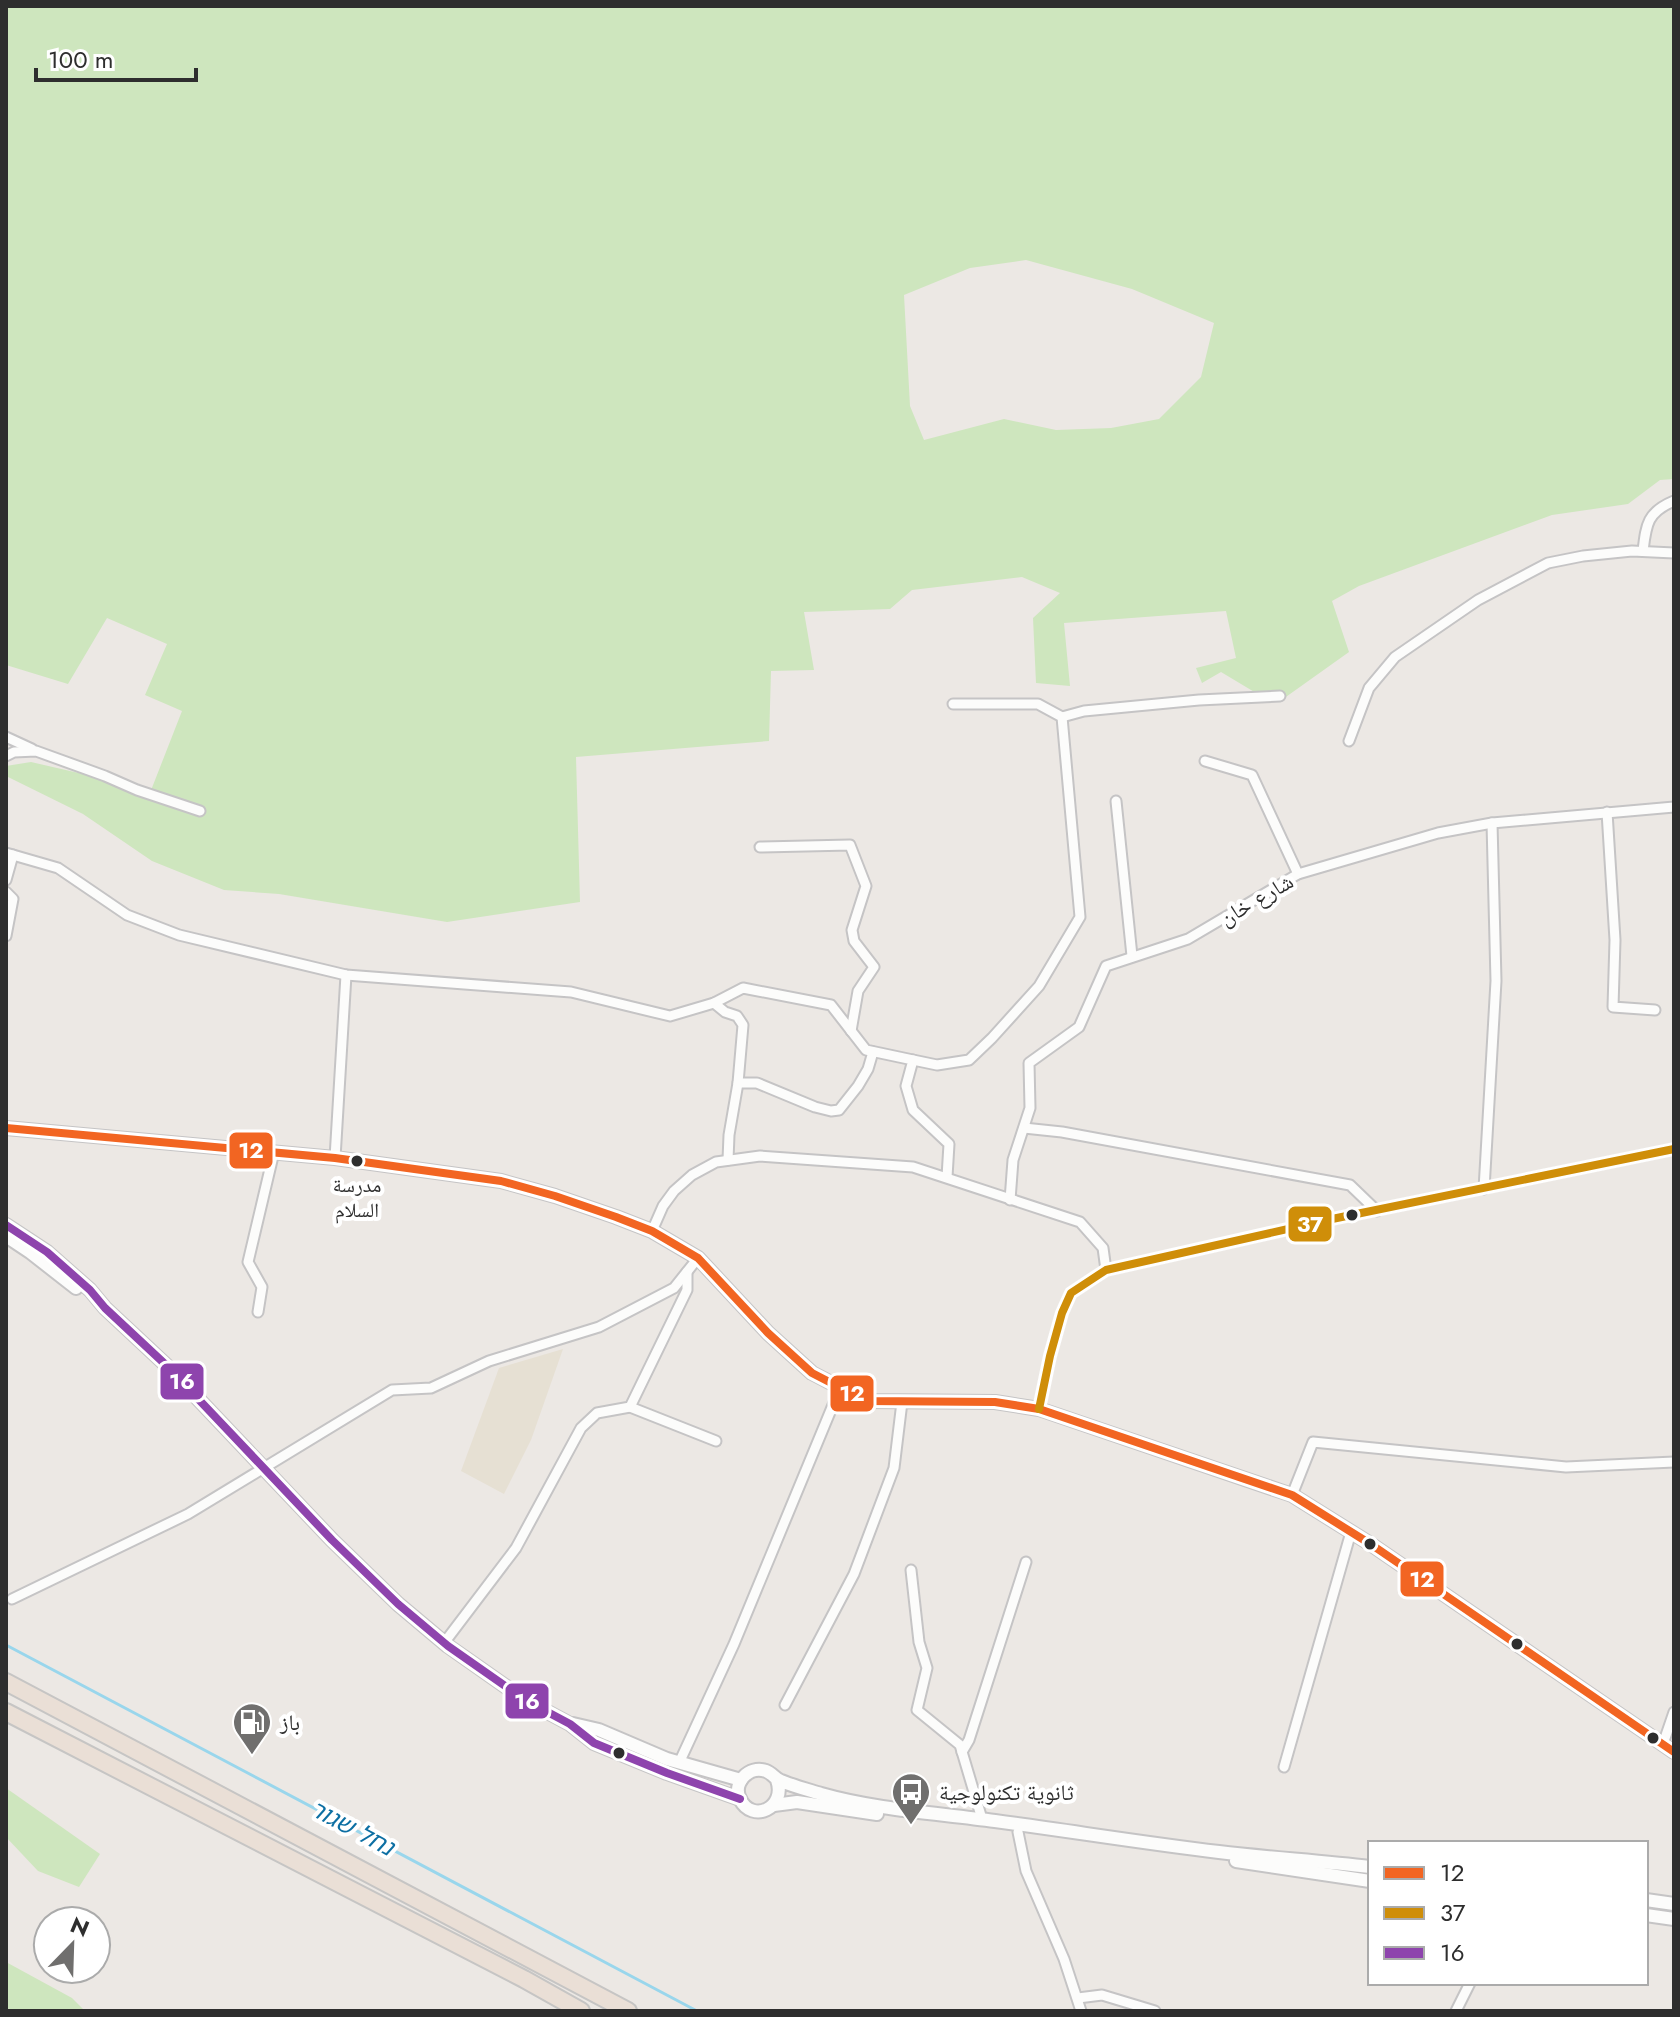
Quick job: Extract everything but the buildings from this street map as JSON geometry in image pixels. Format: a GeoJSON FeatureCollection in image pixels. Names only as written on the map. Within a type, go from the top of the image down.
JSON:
{"type":"FeatureCollection","features":[{"type":"Feature","properties":{"kind":"highway"},"geometry":{"type":"LineString","coordinates":[[6,1682],[628,2011]]}},
{"type":"Feature","properties":{"kind":"highway"},"geometry":{"type":"LineString","coordinates":[[6,1712],[581,2011]]}},
{"type":"Feature","properties":{"kind":"street"},"geometry":{"type":"LineString","coordinates":[[1643,551],[1646,525],[1651,515],[1674,501]]}},
{"type":"Feature","properties":{"kind":"street"},"geometry":{"type":"LineString","coordinates":[[1349,741],[1369,688],[1395,657],[1478,600],[1548,563],[1643,551],[1674,553]]}},
{"type":"Feature","properties":{"kind":"street"},"geometry":{"type":"LineString","coordinates":[[953,704],[1038,704],[1062,717],[1084,711],[1280,696]]}},
{"type":"Feature","properties":{"kind":"street"},"geometry":{"type":"LineString","coordinates":[[6,880],[10,854],[58,868],[127,915],[179,935],[346,975],[571,992],[670,1016],[714,1003],[743,988],[831,1005],[866,1050],[937,1065],[969,1060],[992,1038],[1039,986],[1080,917],[1062,717]]}},
{"type":"Feature","properties":{"kind":"street"},"geometry":{"type":"LineString","coordinates":[[6,737],[137,790],[200,811]]}},
{"type":"Feature","properties":{"kind":"street"},"geometry":{"type":"LineString","coordinates":[[6,756],[14,752],[36,751]]}},
{"type":"Feature","properties":{"kind":"street"},"geometry":{"type":"LineString","coordinates":[[1205,761],[1252,775],[1298,874]]}},
{"type":"Feature","properties":{"kind":"street"},"geometry":{"type":"LineString","coordinates":[[1116,801],[1132,956]]}},
{"type":"Feature","properties":{"kind":"street","name":"شارع خان"},"geometry":{"type":"LineString","coordinates":[[1010,1200],[1013,1160],[1030,1108],[1029,1063],[1079,1027],[1106,966],[1188,939],[1298,874],[1438,833],[1492,823],[1674,807]]}},
{"type":"Feature","properties":{"kind":"street"},"geometry":{"type":"LineString","coordinates":[[1607,812],[1615,940],[1613,1007],[1655,1010]]}},
{"type":"Feature","properties":{"kind":"street"},"geometry":{"type":"LineString","coordinates":[[1484,1189],[1496,981],[1492,823]]}},
{"type":"Feature","properties":{"kind":"street"},"geometry":{"type":"LineString","coordinates":[[760,847],[850,845],[866,886],[852,930],[854,941],[874,967],[858,991],[851,1031]]}},
{"type":"Feature","properties":{"kind":"street"},"geometry":{"type":"LineString","coordinates":[[6,892],[13,899],[6,936]]}},
{"type":"Feature","properties":{"kind":"street"},"geometry":{"type":"LineString","coordinates":[[335,1158],[346,975]]}},
{"type":"Feature","properties":{"kind":"street"},"geometry":{"type":"LineString","coordinates":[[714,1003],[725,1012],[737,1016],[743,1025],[728,1160]]}},
{"type":"Feature","properties":{"kind":"street"},"geometry":{"type":"LineString","coordinates":[[738,1083],[757,1083],[815,1107],[839,1110],[868,1069],[873,1052]]}},
{"type":"Feature","properties":{"kind":"street"},"geometry":{"type":"LineString","coordinates":[[913,1060],[906,1086],[913,1110],[949,1144],[947,1177]]}},
{"type":"Feature","properties":{"kind":"street"},"geometry":{"type":"LineString","coordinates":[[6,1128],[335,1158],[501,1181],[555,1196],[652,1231],[698,1258],[768,1333],[812,1373],[866,1401],[995,1402],[1039,1409],[1292,1495],[1668,1748],[1674,1712]]}},
{"type":"Feature","properties":{"kind":"street"},"geometry":{"type":"LineString","coordinates":[[1024,1128],[1062,1132],[1350,1185],[1377,1211]]}},
{"type":"Feature","properties":{"kind":"street"},"geometry":{"type":"LineString","coordinates":[[1039,1409],[1050,1356],[1071,1293],[1106,1270],[1332,1219],[1674,1149]]}},
{"type":"Feature","properties":{"kind":"street"},"geometry":{"type":"LineString","coordinates":[[258,1312],[262,1287],[248,1262],[274,1152]]}},
{"type":"Feature","properties":{"kind":"street"},"geometry":{"type":"LineString","coordinates":[[652,1231],[663,1206],[674,1191],[692,1175],[716,1162],[760,1156],[913,1167],[1080,1222],[1103,1248],[1106,1270]]}},
{"type":"Feature","properties":{"kind":"street"},"geometry":{"type":"LineString","coordinates":[[6,1225],[47,1252],[90,1290],[166,1365],[332,1540],[398,1604],[444,1643],[525,1700],[570,1724],[594,1743],[740,1799]]}},
{"type":"Feature","properties":{"kind":"street"},"geometry":{"type":"LineString","coordinates":[[6,1236],[105,1308]]}},
{"type":"Feature","properties":{"kind":"street"},"geometry":{"type":"LineString","coordinates":[[12,1599],[188,1514],[392,1390],[431,1388],[489,1361],[599,1327],[674,1288],[698,1258]]}},
{"type":"Feature","properties":{"kind":"street"},"geometry":{"type":"LineString","coordinates":[[630,1407],[687,1290],[687,1272]]}},
{"type":"Feature","properties":{"kind":"street"},"geometry":{"type":"LineString","coordinates":[[679,1763],[734,1644],[840,1388]]}},
{"type":"Feature","properties":{"kind":"street"},"geometry":{"type":"LineString","coordinates":[[785,1705],[854,1574],[894,1468],[902,1402]]}},
{"type":"Feature","properties":{"kind":"street"},"geometry":{"type":"LineString","coordinates":[[444,1643],[516,1548],[581,1428],[597,1413],[630,1407],[716,1441]]}},
{"type":"Feature","properties":{"kind":"street"},"geometry":{"type":"LineString","coordinates":[[1292,1495],[1313,1442],[1566,1467],[1674,1462]]}},
{"type":"Feature","properties":{"kind":"street"},"geometry":{"type":"LineString","coordinates":[[1284,1767],[1351,1532]]}},
{"type":"Feature","properties":{"kind":"street"},"geometry":{"type":"LineString","coordinates":[[962,1752],[969,1740],[1026,1562]]}},
{"type":"Feature","properties":{"kind":"street"},"geometry":{"type":"LineString","coordinates":[[911,1570],[919,1642],[927,1668],[917,1710],[960,1745],[982,1819]]}},
{"type":"Feature","properties":{"kind":"street"},"geometry":{"type":"LineString","coordinates":[[570,1724],[599,1730],[679,1763],[741,1780]]}},
{"type":"Feature","properties":{"kind":"street"},"geometry":{"type":"LineString","coordinates":[[1368,1867],[1102,1837],[863,1803],[823,1795],[777,1780],[766,1771],[759,1770],[752,1771],[738,1787],[744,1805],[755,1811],[797,1802],[1368,1881]]}},
{"type":"Feature","properties":{"kind":"street"},"geometry":{"type":"LineString","coordinates":[[774,1805],[780,1794],[777,1780]]}},
{"type":"Feature","properties":{"kind":"street"},"geometry":{"type":"LineString","coordinates":[[1018,1832],[1026,1871],[1064,1959],[1081,2011]]}},
{"type":"Feature","properties":{"kind":"street"},"geometry":{"type":"LineString","coordinates":[[1648,1900],[1674,1904]]}},
{"type":"Feature","properties":{"kind":"street"},"geometry":{"type":"LineString","coordinates":[[1648,1915],[1674,1919]]}},
{"type":"Feature","properties":{"kind":"street"},"geometry":{"type":"LineString","coordinates":[[1456,2011],[1469,1985]]}},
{"type":"Feature","properties":{"kind":"street"},"geometry":{"type":"LineString","coordinates":[[1078,1998],[1102,1995],[1155,2011]]}},
{"type":"Feature","properties":{"kind":"shaded area"},"geometry":{"type":"Polygon","coordinates":[[[563,1349],[531,1440],[504,1494],[461,1471],[499,1368],[563,1349]]]}},
{"type":"Feature","properties":{"kind":"green space"},"geometry":{"type":"Polygon","coordinates":[[[6,6],[1674,6],[1674,479],[1660,480],[1628,504],[1552,515],[1359,586],[1332,601],[1349,652],[1283,699],[1256,693],[1221,672],[1202,683],[1196,668],[1236,658],[1226,611],[1064,623],[1070,686],[1036,683],[1033,618],[1060,593],[1022,577],[912,590],[890,609],[804,612],[814,670],[771,671],[769,741],[576,757],[580,902],[447,922],[279,894],[224,890],[152,861],[83,814],[6,776],[6,766],[31,762],[109,780],[148,798],[182,711],[145,695],[167,644],[107,618],[68,684],[6,665],[6,6]],[[1026,260],[970,268],[904,295],[910,406],[924,440],[1004,419],[1056,430],[1111,428],[1159,419],[1201,377],[1214,323],[1132,289],[1026,260]]]}},
{"type":"Feature","properties":{"kind":"green space"},"geometry":{"type":"Polygon","coordinates":[[[6,1788],[100,1854],[79,1887],[38,1871],[6,1837],[6,1788]]]}},
{"type":"Feature","properties":{"kind":"green space"},"geometry":{"type":"Polygon","coordinates":[[[6,1962],[32,1976],[32,1985],[48,1985],[72,1998],[85,2011],[6,2011],[6,1962]]]}},
{"type":"Feature","properties":{"kind":"waterway","name":"נחל שגור"},"geometry":{"type":"LineString","coordinates":[[6,1645],[697,2011]]}},
{"type":"Feature","properties":{"kind":"transit line","name":"12"},"geometry":{"type":"LineString","coordinates":[[6,1128],[335,1158],[501,1181],[616,1217],[652,1231],[698,1258],[768,1333],[812,1373],[866,1401],[995,1402],[1039,1409],[1292,1495],[1372,1545],[1674,1752]]}},
{"type":"Feature","properties":{"kind":"transit line","name":"37"},"geometry":{"type":"LineString","coordinates":[[1039,1409],[1050,1356],[1071,1293],[1106,1270],[1332,1219],[1674,1149]]}},
{"type":"Feature","properties":{"kind":"transit line","name":"16"},"geometry":{"type":"LineString","coordinates":[[6,1225],[47,1252],[90,1290],[166,1365],[332,1540],[398,1604],[448,1646],[525,1700],[570,1724],[594,1743],[740,1799]]}},
{"type":"Feature","properties":{"kind":"place","name":"مدرسة السلام"},"geometry":{"type":"Point","coordinates":[357,1161]}},
{"type":"Feature","properties":{"kind":"place","name":"باز"},"geometry":{"type":"Point","coordinates":[252,1756]}},
{"type":"Feature","properties":{"kind":"place","name":"ثانوية تكنولوجية"},"geometry":{"type":"Point","coordinates":[911,1826]}}]}
